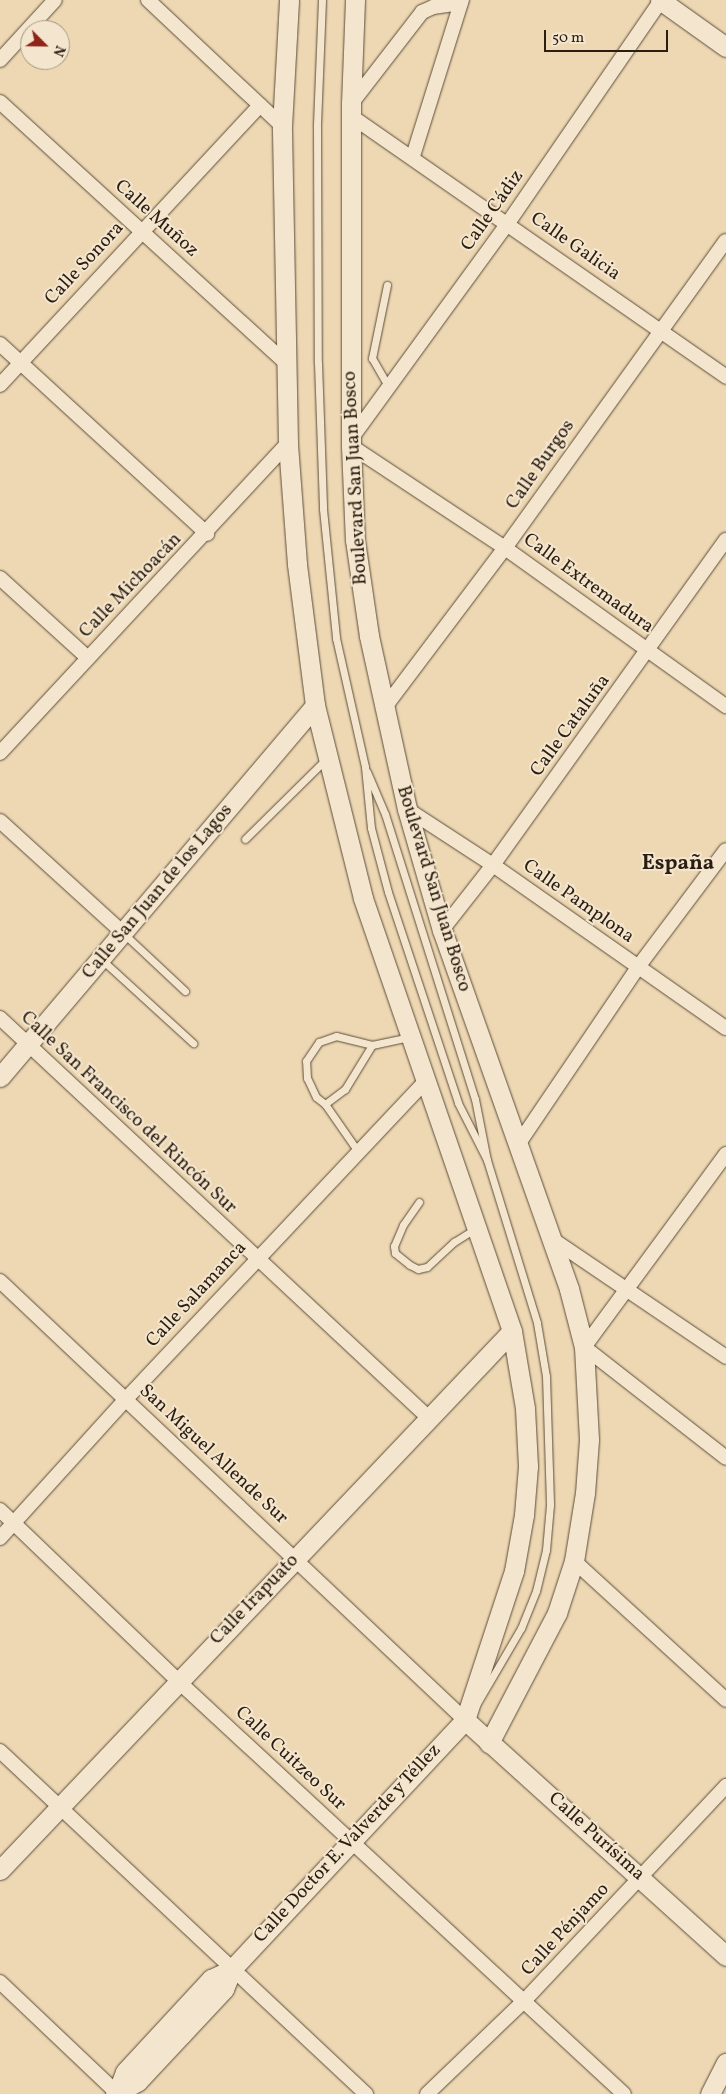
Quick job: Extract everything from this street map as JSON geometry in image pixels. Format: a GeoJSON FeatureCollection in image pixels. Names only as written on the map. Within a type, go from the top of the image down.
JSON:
{"type":"FeatureCollection","features":[{"type":"Feature","properties":{"kind":"street"},"geometry":{"type":"LineString","coordinates":[[0,60],[56,0]]}},
{"type":"Feature","properties":{"kind":"street"},"geometry":{"type":"LineString","coordinates":[[148,0],[282,126]]}},
{"type":"Feature","properties":{"kind":"street"},"geometry":{"type":"LineString","coordinates":[[289,0],[282,126],[288,444],[298,564],[316,705],[327,758],[363,898],[512,1331],[525,1408],[528,1466],[524,1515],[514,1571],[465,1720]]}},
{"type":"Feature","properties":{"kind":"street","name":"Boulevard San Juan Bosco"},"geometry":{"type":"LineString","coordinates":[[355,0],[351,110],[351,443],[362,593],[407,809],[442,930],[517,1146],[552,1239],[569,1289],[584,1347],[589,1440],[585,1493],[574,1561],[557,1613],[490,1742]]}},
{"type":"Feature","properties":{"kind":"street"},"geometry":{"type":"LineString","coordinates":[[661,0],[726,47]]}},
{"type":"Feature","properties":{"kind":"street","name":"Calle Cádiz"},"geometry":{"type":"LineString","coordinates":[[351,443],[389,387],[508,223],[661,0]]}},
{"type":"Feature","properties":{"kind":"street"},"geometry":{"type":"LineString","coordinates":[[351,110],[422,12],[432,7],[461,2],[413,156]]}},
{"type":"Feature","properties":{"kind":"street","name":"Calle Muñoz"},"geometry":{"type":"LineString","coordinates":[[0,102],[286,363]]}},
{"type":"Feature","properties":{"kind":"street","name":"Calle Sonora"},"geometry":{"type":"LineString","coordinates":[[0,385],[260,105]]}},
{"type":"Feature","properties":{"kind":"street","name":"Calle Galicia"},"geometry":{"type":"LineString","coordinates":[[351,110],[413,156],[726,377]]}},
{"type":"Feature","properties":{"kind":"street","name":"Calle Burgos"},"geometry":{"type":"LineString","coordinates":[[385,708],[505,548],[660,330],[726,241]]}},
{"type":"Feature","properties":{"kind":"street"},"geometry":{"type":"LineString","coordinates":[[0,344],[207,534]]}},
{"type":"Feature","properties":{"kind":"street","name":"Calle Extremadura"},"geometry":{"type":"LineString","coordinates":[[351,443],[505,548],[726,706]]}},
{"type":"Feature","properties":{"kind":"street","name":"Calle Michoacán"},"geometry":{"type":"LineString","coordinates":[[0,753],[207,534],[288,444]]}},
{"type":"Feature","properties":{"kind":"street","name":"Calle Cataluña"},"geometry":{"type":"LineString","coordinates":[[442,930],[493,865],[726,540]]}},
{"type":"Feature","properties":{"kind":"street"},"geometry":{"type":"LineString","coordinates":[[0,578],[88,658]]}},
{"type":"Feature","properties":{"kind":"street","name":"Calle San Juan de los Lagos"},"geometry":{"type":"LineString","coordinates":[[0,1077],[30,1045],[316,705]]}},
{"type":"Feature","properties":{"kind":"street","name":"Calle Pamplona"},"geometry":{"type":"LineString","coordinates":[[407,809],[493,865],[726,1028]]}},
{"type":"Feature","properties":{"kind":"street"},"geometry":{"type":"LineString","coordinates":[[0,821],[123,933]]}},
{"type":"Feature","properties":{"kind":"street"},"geometry":{"type":"LineString","coordinates":[[517,1146],[638,967],[726,850]]}},
{"type":"Feature","properties":{"kind":"street","name":"Calle San Francisco del Rincón Sur"},"geometry":{"type":"LineString","coordinates":[[0,1018],[256,1260],[430,1419]]}},
{"type":"Feature","properties":{"kind":"street","name":"Calle Salamanca"},"geometry":{"type":"LineString","coordinates":[[0,1538],[126,1399],[426,1082]]}},
{"type":"Feature","properties":{"kind":"street"},"geometry":{"type":"LineString","coordinates":[[726,1154],[584,1347],[726,1458]]}},
{"type":"Feature","properties":{"kind":"street"},"geometry":{"type":"LineString","coordinates":[[552,1239],[628,1288],[726,1356]]}},
{"type":"Feature","properties":{"kind":"street","name":"San Miguel Allende Sur"},"geometry":{"type":"LineString","coordinates":[[0,1281],[296,1558],[465,1720]]}},
{"type":"Feature","properties":{"kind":"street","name":"Calle Irapuato"},"geometry":{"type":"LineString","coordinates":[[0,1870],[59,1809],[177,1680],[430,1419],[512,1331]]}},
{"type":"Feature","properties":{"kind":"street","name":"Calle Cuitzeo Sur"},"geometry":{"type":"LineString","coordinates":[[0,1510],[177,1680],[525,2000],[624,2094]]}},
{"type":"Feature","properties":{"kind":"street"},"geometry":{"type":"LineString","coordinates":[[574,1561],[726,1700]]}},
{"type":"Feature","properties":{"kind":"street","name":"Calle Purísima"},"geometry":{"type":"LineString","coordinates":[[465,1720],[642,1877],[726,1956]]}},
{"type":"Feature","properties":{"kind":"street","name":"Calle Doctor E. Valverde y Téllez"},"geometry":{"type":"LineString","coordinates":[[117,2094],[125,2072],[212,1980],[232,1969],[349,1840],[465,1720]]}},
{"type":"Feature","properties":{"kind":"street"},"geometry":{"type":"LineString","coordinates":[[0,1751],[59,1809],[366,2094]]}},
{"type":"Feature","properties":{"kind":"street","name":"Calle Pénjamo"},"geometry":{"type":"LineString","coordinates":[[426,2094],[525,2000],[726,1786]]}},
{"type":"Feature","properties":{"kind":"street"},"geometry":{"type":"LineString","coordinates":[[0,1982],[117,2094]]}},
{"type":"Feature","properties":{"kind":"street"},"geometry":{"type":"LineString","coordinates":[[710,2094],[726,2063]]}},
{"type":"Feature","properties":{"kind":"lane"},"geometry":{"type":"LineString","coordinates":[[322,0],[317,127],[318,343],[323,509],[336,638],[365,767],[371,828],[388,892],[458,1103],[487,1160]]}},
{"type":"Feature","properties":{"kind":"lane"},"geometry":{"type":"LineString","coordinates":[[386,284],[372,358],[389,387]]}},
{"type":"Feature","properties":{"kind":"lane"},"geometry":{"type":"LineString","coordinates":[[245,839],[327,758]]}},
{"type":"Feature","properties":{"kind":"lane"},"geometry":{"type":"LineString","coordinates":[[365,767],[385,814],[473,1092],[487,1160],[537,1323],[546,1376],[550,1505],[546,1550],[536,1591],[521,1628],[486,1693],[465,1720]]}},
{"type":"Feature","properties":{"kind":"lane"},"geometry":{"type":"LineString","coordinates":[[123,933],[185,991]]}},
{"type":"Feature","properties":{"kind":"lane"},"geometry":{"type":"LineString","coordinates":[[101,959],[193,1043]]}},
{"type":"Feature","properties":{"kind":"lane"},"geometry":{"type":"LineString","coordinates":[[359,1153],[325,1104],[311,1090],[307,1078],[306,1061],[313,1049],[325,1038],[336,1036],[372,1045],[412,1037]]}},
{"type":"Feature","properties":{"kind":"lane"},"geometry":{"type":"LineString","coordinates":[[325,1104],[350,1084],[372,1045]]}},
{"type":"Feature","properties":{"kind":"lane"},"geometry":{"type":"LineString","coordinates":[[419,1202],[403,1225],[394,1246],[395,1253],[418,1269],[427,1267],[454,1242],[477,1228]]}},
{"type":"Feature","properties":{"kind":"district","name":"España"},"geometry":{"type":"Point","coordinates":[678,864]}}]}
